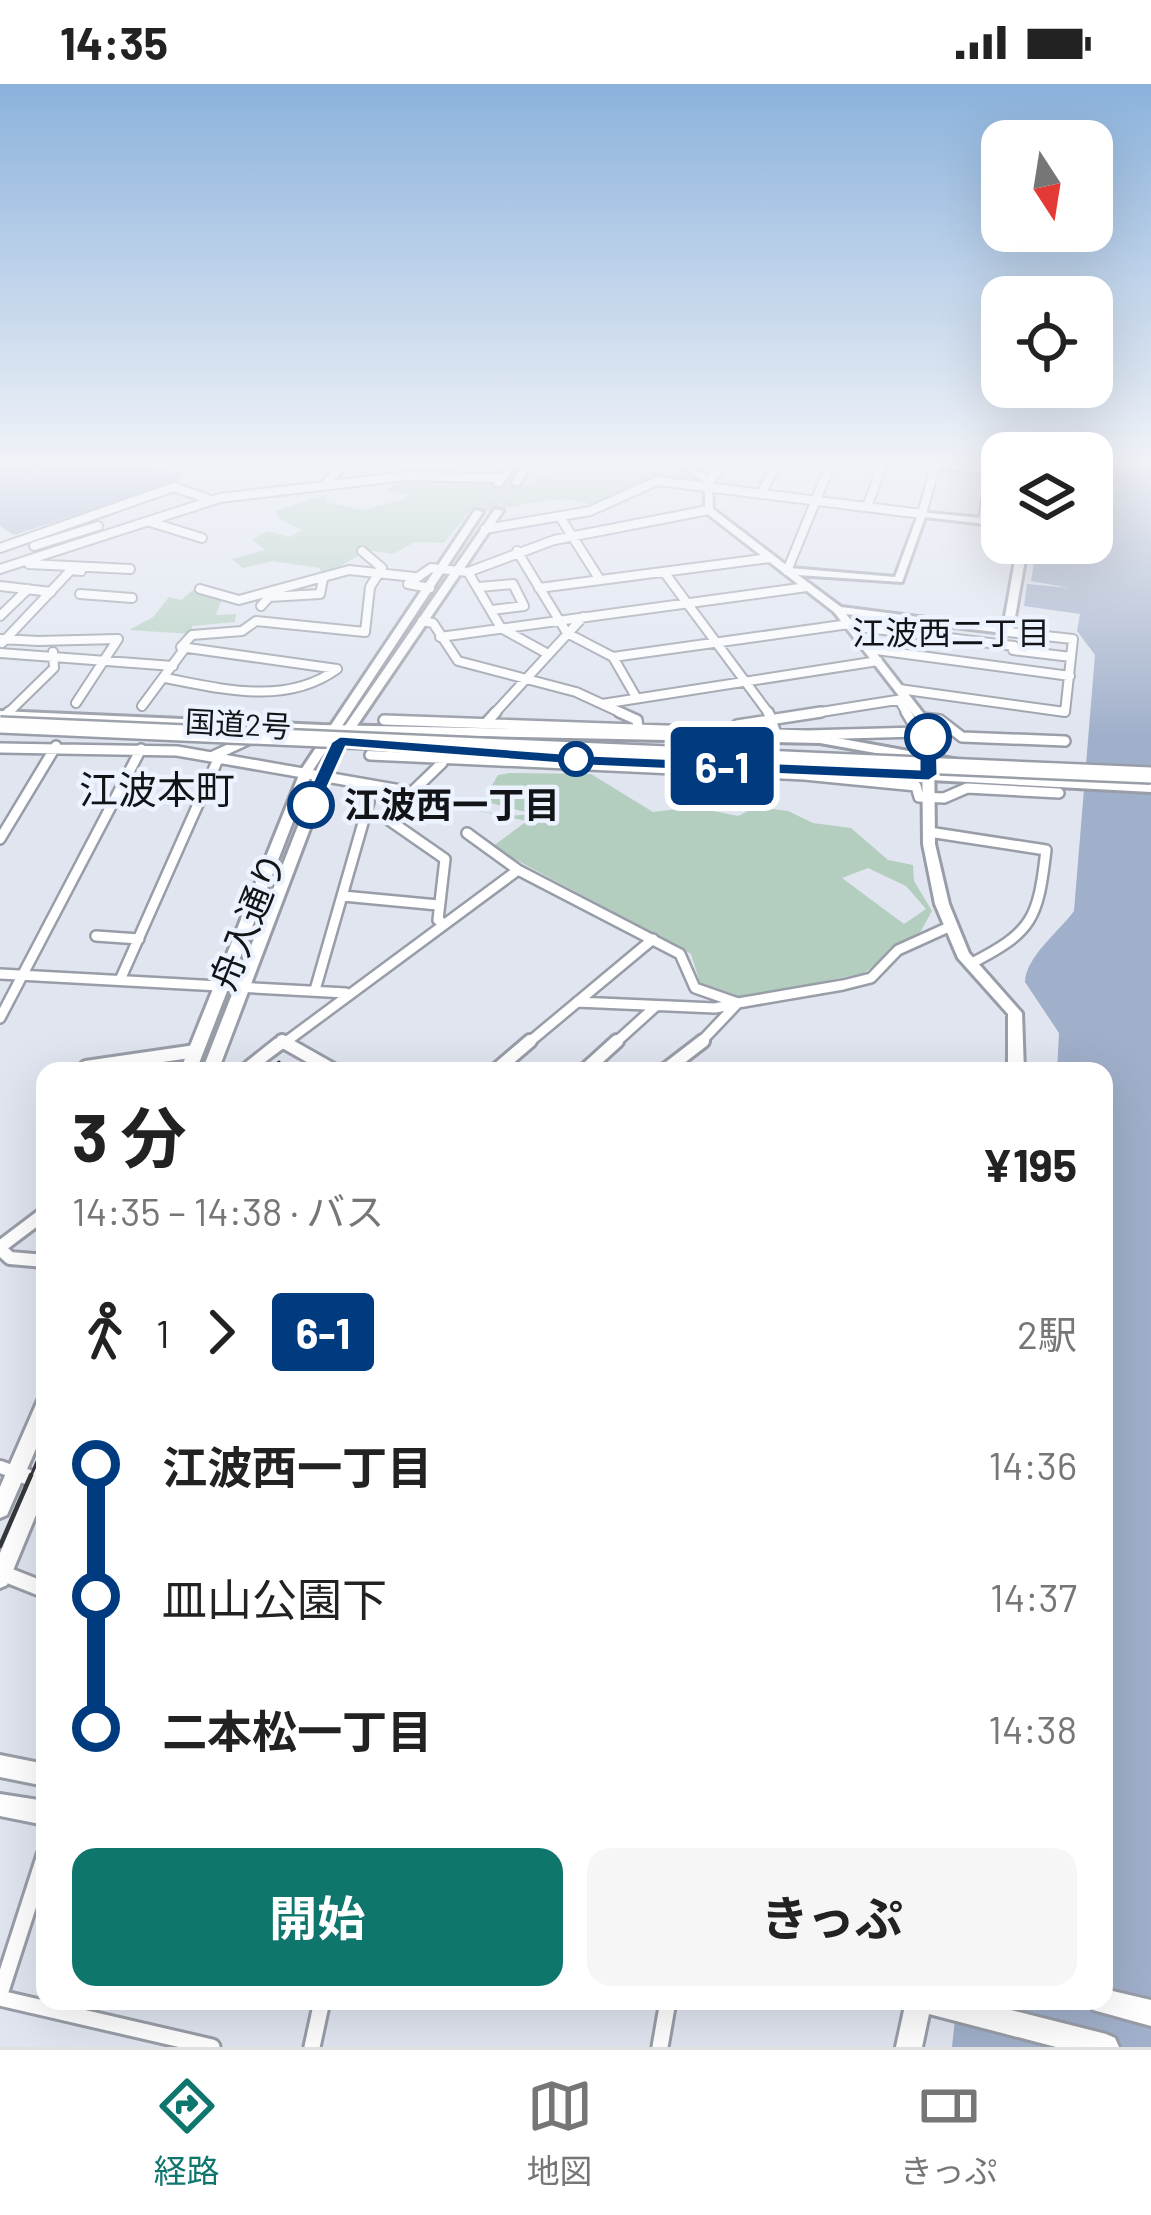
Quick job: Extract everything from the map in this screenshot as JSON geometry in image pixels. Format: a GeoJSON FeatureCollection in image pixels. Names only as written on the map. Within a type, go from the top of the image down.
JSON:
{"type":"FeatureCollection","features":[{"type":"Feature","properties":{"kind":"highway","name":"国道2号"},"geometry":{"type":"LineString","coordinates":[[1,721],[336,735],[435,753],[1151,788]]}},
{"type":"Feature","properties":{"kind":"highway","name":"国道2号"},"geometry":{"type":"LineString","coordinates":[[1,721],[83,740],[452,732],[777,736],[870,744],[1053,786]]}},
{"type":"Feature","properties":{"kind":"highway"},"geometry":{"type":"LineString","coordinates":[[1,721],[1151,775]]}},
{"type":"Feature","properties":{"kind":"street"},"geometry":{"type":"LineString","coordinates":[[0,569],[46,555]]}},
{"type":"Feature","properties":{"kind":"street"},"geometry":{"type":"LineString","coordinates":[[366,555],[381,572]]}},
{"type":"Feature","properties":{"kind":"street"},"geometry":{"type":"LineString","coordinates":[[315,772],[430,588],[455,570],[461,555]]}},
{"type":"Feature","properties":{"kind":"street"},"geometry":{"type":"LineString","coordinates":[[336,735],[466,555]]}},
{"type":"Feature","properties":{"kind":"street"},"geometry":{"type":"LineString","coordinates":[[200,589],[239,599],[349,570],[414,577],[505,555]]}},
{"type":"Feature","properties":{"kind":"street"},"geometry":{"type":"LineString","coordinates":[[519,555],[567,633],[613,657],[636,697]]}},
{"type":"Feature","properties":{"kind":"street"},"geometry":{"type":"LineString","coordinates":[[583,555],[600,580]]}},
{"type":"Feature","properties":{"kind":"street"},"geometry":{"type":"LineString","coordinates":[[384,720],[777,736],[918,732],[901,696],[838,610],[766,555]]}},
{"type":"Feature","properties":{"kind":"street"},"geometry":{"type":"LineString","coordinates":[[787,571],[793,555]]}},
{"type":"Feature","properties":{"kind":"street"},"geometry":{"type":"LineString","coordinates":[[787,571],[898,580],[907,555]]}},
{"type":"Feature","properties":{"kind":"street"},"geometry":{"type":"LineString","coordinates":[[539,588],[770,558]]}},
{"type":"Feature","properties":{"kind":"street"},"geometry":{"type":"LineString","coordinates":[[20,563],[130,568]]}},
{"type":"Feature","properties":{"kind":"street"},"geometry":{"type":"LineString","coordinates":[[6,588],[37,564]]}},
{"type":"Feature","properties":{"kind":"street"},"geometry":{"type":"LineString","coordinates":[[1011,668],[1020,564]]}},
{"type":"Feature","properties":{"kind":"street"},"geometry":{"type":"LineString","coordinates":[[1,644],[70,570],[81,571]]}},
{"type":"Feature","properties":{"kind":"street"},"geometry":{"type":"LineString","coordinates":[[455,570],[479,587],[501,628],[548,654]]}},
{"type":"Feature","properties":{"kind":"street"},"geometry":{"type":"LineString","coordinates":[[165,678],[271,691],[326,680],[337,669],[181,646],[192,635],[242,632],[256,621],[364,632],[370,587],[381,572]]}},
{"type":"Feature","properties":{"kind":"street"},"geometry":{"type":"LineString","coordinates":[[664,572],[773,719],[777,736]]}},
{"type":"Feature","properties":{"kind":"street"},"geometry":{"type":"LineString","coordinates":[[414,577],[408,584],[430,588]]}},
{"type":"Feature","properties":{"kind":"street"},"geometry":{"type":"LineString","coordinates":[[261,606],[269,597],[320,594],[322,579]]}},
{"type":"Feature","properties":{"kind":"street"},"geometry":{"type":"LineString","coordinates":[[479,587],[513,584],[524,606],[492,610]]}},
{"type":"Feature","properties":{"kind":"street"},"geometry":{"type":"LineString","coordinates":[[440,637],[807,587]]}},
{"type":"Feature","properties":{"kind":"street"},"geometry":{"type":"LineString","coordinates":[[6,588],[51,592]]}},
{"type":"Feature","properties":{"kind":"street"},"geometry":{"type":"LineString","coordinates":[[1,613],[28,589]]}},
{"type":"Feature","properties":{"kind":"street"},"geometry":{"type":"LineString","coordinates":[[80,594],[132,598]]}},
{"type":"Feature","properties":{"kind":"street"},"geometry":{"type":"LineString","coordinates":[[736,725],[901,696],[1065,712],[1072,639],[838,610]]}},
{"type":"Feature","properties":{"kind":"street"},"geometry":{"type":"LineString","coordinates":[[1,613],[26,615]]}},
{"type":"Feature","properties":{"kind":"street"},"geometry":{"type":"LineString","coordinates":[[486,724],[583,617]]}},
{"type":"Feature","properties":{"kind":"street"},"geometry":{"type":"LineString","coordinates":[[422,621],[433,623],[458,661],[526,677],[602,704],[637,720],[638,728]]}},
{"type":"Feature","properties":{"kind":"street"},"geometry":{"type":"LineString","coordinates":[[613,657],[850,625],[1071,657]]}},
{"type":"Feature","properties":{"kind":"street"},"geometry":{"type":"LineString","coordinates":[[1,644],[118,639],[76,704]]}},
{"type":"Feature","properties":{"kind":"street"},"geometry":{"type":"LineString","coordinates":[[37,641],[54,654]]}},
{"type":"Feature","properties":{"kind":"street"},"geometry":{"type":"LineString","coordinates":[[1,644],[173,666]]}},
{"type":"Feature","properties":{"kind":"street"},"geometry":{"type":"LineString","coordinates":[[142,706],[185,648]]}},
{"type":"Feature","properties":{"kind":"street"},"geometry":{"type":"LineString","coordinates":[[869,649],[1070,676]]}},
{"type":"Feature","properties":{"kind":"street"},"geometry":{"type":"LineString","coordinates":[[1,721],[16,700],[54,668],[54,654]]}},
{"type":"Feature","properties":{"kind":"street"},"geometry":{"type":"LineString","coordinates":[[602,704],[878,661]]}},
{"type":"Feature","properties":{"kind":"street"},"geometry":{"type":"LineString","coordinates":[[901,696],[921,718],[928,755],[928,832],[936,884],[970,964],[1015,1013],[1016,1062]]}},
{"type":"Feature","properties":{"kind":"street"},"geometry":{"type":"LineString","coordinates":[[921,718],[940,720],[962,737],[1065,741]]}},
{"type":"Feature","properties":{"kind":"street"},"geometry":{"type":"LineString","coordinates":[[452,732],[472,723]]}},
{"type":"Feature","properties":{"kind":"street"},"geometry":{"type":"LineString","coordinates":[[121,980],[216,757],[250,739]]}},
{"type":"Feature","properties":{"kind":"street"},"geometry":{"type":"LineString","coordinates":[[0,748],[83,740],[315,772],[405,790],[421,784],[435,753],[370,755]]}},
{"type":"Feature","properties":{"kind":"street"},"geometry":{"type":"LineString","coordinates":[[0,839],[56,746]]}},
{"type":"Feature","properties":{"kind":"street"},"geometry":{"type":"LineString","coordinates":[[0,1018],[141,749]]}},
{"type":"Feature","properties":{"kind":"street"},"geometry":{"type":"LineString","coordinates":[[738,770],[916,786],[919,797],[928,798],[967,788],[1053,786]]}},
{"type":"Feature","properties":{"kind":"street","name":"舟入通り"},"geometry":{"type":"LineString","coordinates":[[192,1062],[315,772]]}},
{"type":"Feature","properties":{"kind":"street","name":"舟入通り"},"geometry":{"type":"LineString","coordinates":[[213,1062],[315,772]]}},
{"type":"Feature","properties":{"kind":"street"},"geometry":{"type":"LineString","coordinates":[[405,790],[386,818],[445,859],[438,920],[443,923]]}},
{"type":"Feature","properties":{"kind":"street"},"geometry":{"type":"LineString","coordinates":[[315,990],[369,802]]}},
{"type":"Feature","properties":{"kind":"street"},"geometry":{"type":"LineString","coordinates":[[466,832],[518,870],[680,954],[695,988],[738,1003]]}},
{"type":"Feature","properties":{"kind":"street"},"geometry":{"type":"LineString","coordinates":[[928,832],[1046,850],[1036,920],[1029,932],[970,964]]}},
{"type":"Feature","properties":{"kind":"street"},"geometry":{"type":"LineString","coordinates":[[255,1062],[518,870]]}},
{"type":"Feature","properties":{"kind":"street"},"geometry":{"type":"LineString","coordinates":[[343,896],[439,905]]}},
{"type":"Feature","properties":{"kind":"street"},"geometry":{"type":"LineString","coordinates":[[577,1002],[738,1003],[871,978],[898,950],[951,926]]}},
{"type":"Feature","properties":{"kind":"street"},"geometry":{"type":"LineString","coordinates":[[96,935],[139,939]]}},
{"type":"Feature","properties":{"kind":"street"},"geometry":{"type":"LineString","coordinates":[[506,1062],[653,939]]}},
{"type":"Feature","properties":{"kind":"street"},"geometry":{"type":"LineString","coordinates":[[0,974],[346,993]]}},
{"type":"Feature","properties":{"kind":"street"},"geometry":{"type":"LineString","coordinates":[[676,1062],[706,1039],[738,1003]]}},
{"type":"Feature","properties":{"kind":"street"},"geometry":{"type":"LineString","coordinates":[[594,1062],[656,1006]]}},
{"type":"Feature","properties":{"kind":"street"},"geometry":{"type":"LineString","coordinates":[[280,1043],[317,1062]]}},
{"type":"Feature","properties":{"kind":"street"},"geometry":{"type":"LineString","coordinates":[[120,1062],[196,1051]]}},
{"type":"Feature","properties":{"kind":"street"},"geometry":{"type":"LineString","coordinates":[[36,1221],[0,1248],[10,1258],[36,1260]]}},
{"type":"Feature","properties":{"kind":"street"},"geometry":{"type":"LineString","coordinates":[[0,1509],[8,1470],[36,1422]]}},
{"type":"Feature","properties":{"kind":"street"},"geometry":{"type":"LineString","coordinates":[[36,1494],[1,1575],[36,1586]]}},
{"type":"Feature","properties":{"kind":"street"},"geometry":{"type":"LineString","coordinates":[[0,1766],[36,1773]]}},
{"type":"Feature","properties":{"kind":"street"},"geometry":{"type":"LineString","coordinates":[[0,1805],[36,1811]]}},
{"type":"Feature","properties":{"kind":"street"},"geometry":{"type":"LineString","coordinates":[[36,1883],[0,1996],[36,2005]]}},
{"type":"Feature","properties":{"kind":"street"},"geometry":{"type":"LineString","coordinates":[[1113,2004],[1151,2013]]}},
{"type":"Feature","properties":{"kind":"street"},"geometry":{"type":"LineString","coordinates":[[58,2010],[212,2047]]}},
{"type":"Feature","properties":{"kind":"street"},"geometry":{"type":"LineString","coordinates":[[312,2047],[320,2010]]}},
{"type":"Feature","properties":{"kind":"street"},"geometry":{"type":"LineString","coordinates":[[661,2047],[667,2010]]}},
{"type":"Feature","properties":{"kind":"street"},"geometry":{"type":"LineString","coordinates":[[909,2047],[928,2010]]}},
{"type":"Feature","properties":{"kind":"street"},"geometry":{"type":"LineString","coordinates":[[959,2010],[1106,2047]]}},
{"type":"Feature","properties":{"kind":"green space"},"geometry":{"type":"Polygon","coordinates":[[[248,555],[361,555],[340,566],[343,571],[324,575],[319,568],[273,561],[243,568],[232,559],[248,555]]]}},
{"type":"Feature","properties":{"kind":"green space"},"geometry":{"type":"Polygon","coordinates":[[[194,589],[222,598],[216,615],[236,614],[235,622],[192,626],[192,634],[129,630],[153,617],[169,597],[181,600],[194,589]]]}},
{"type":"Feature","properties":{"kind":"green space"},"geometry":{"type":"Polygon","coordinates":[[[591,774],[653,812],[694,807],[738,816],[756,807],[851,828],[888,860],[913,865],[914,881],[932,911],[921,931],[864,973],[737,999],[701,986],[691,954],[492,847],[527,821],[469,809],[508,816],[533,814],[483,801],[498,775],[591,774]],[[868,868],[842,878],[904,924],[926,909],[906,886],[868,868]]]}},
{"type":"Feature","properties":{"kind":"water"},"geometry":{"type":"Polygon","coordinates":[[[1113,555],[1151,555],[1151,2047],[952,2047],[956,2010],[1113,2010],[1113,1062],[1057,1062],[1059,1033],[1025,982],[1037,954],[1074,911],[1095,655],[1077,631],[1080,614],[1024,606],[1027,584],[1070,588],[1031,581],[1034,564],[1113,564],[1113,555]]]}},
{"type":"Feature","properties":{"kind":"tram line"},"geometry":{"type":"LineString","coordinates":[[30,1478],[36,1464]]}},
{"type":"Feature","properties":{"kind":"tram line"},"geometry":{"type":"LineString","coordinates":[[0,1546],[31,1475]]}},
{"type":"Feature","properties":{"kind":"bus line","name":"6-1"},"geometry":{"type":"LineString","coordinates":[[311,805],[340,742],[588,760],[929,775],[928,737]]}},
{"type":"Feature","properties":{"kind":"place","name":"江波西一丁目"},"geometry":{"type":"Point","coordinates":[311,805]}},
{"type":"Feature","properties":{"kind":"district","name":"江波西二丁目"},"geometry":{"type":"Point","coordinates":[951,633]}},
{"type":"Feature","properties":{"kind":"district","name":"江波本町"},"geometry":{"type":"Point","coordinates":[157,790]}}]}
